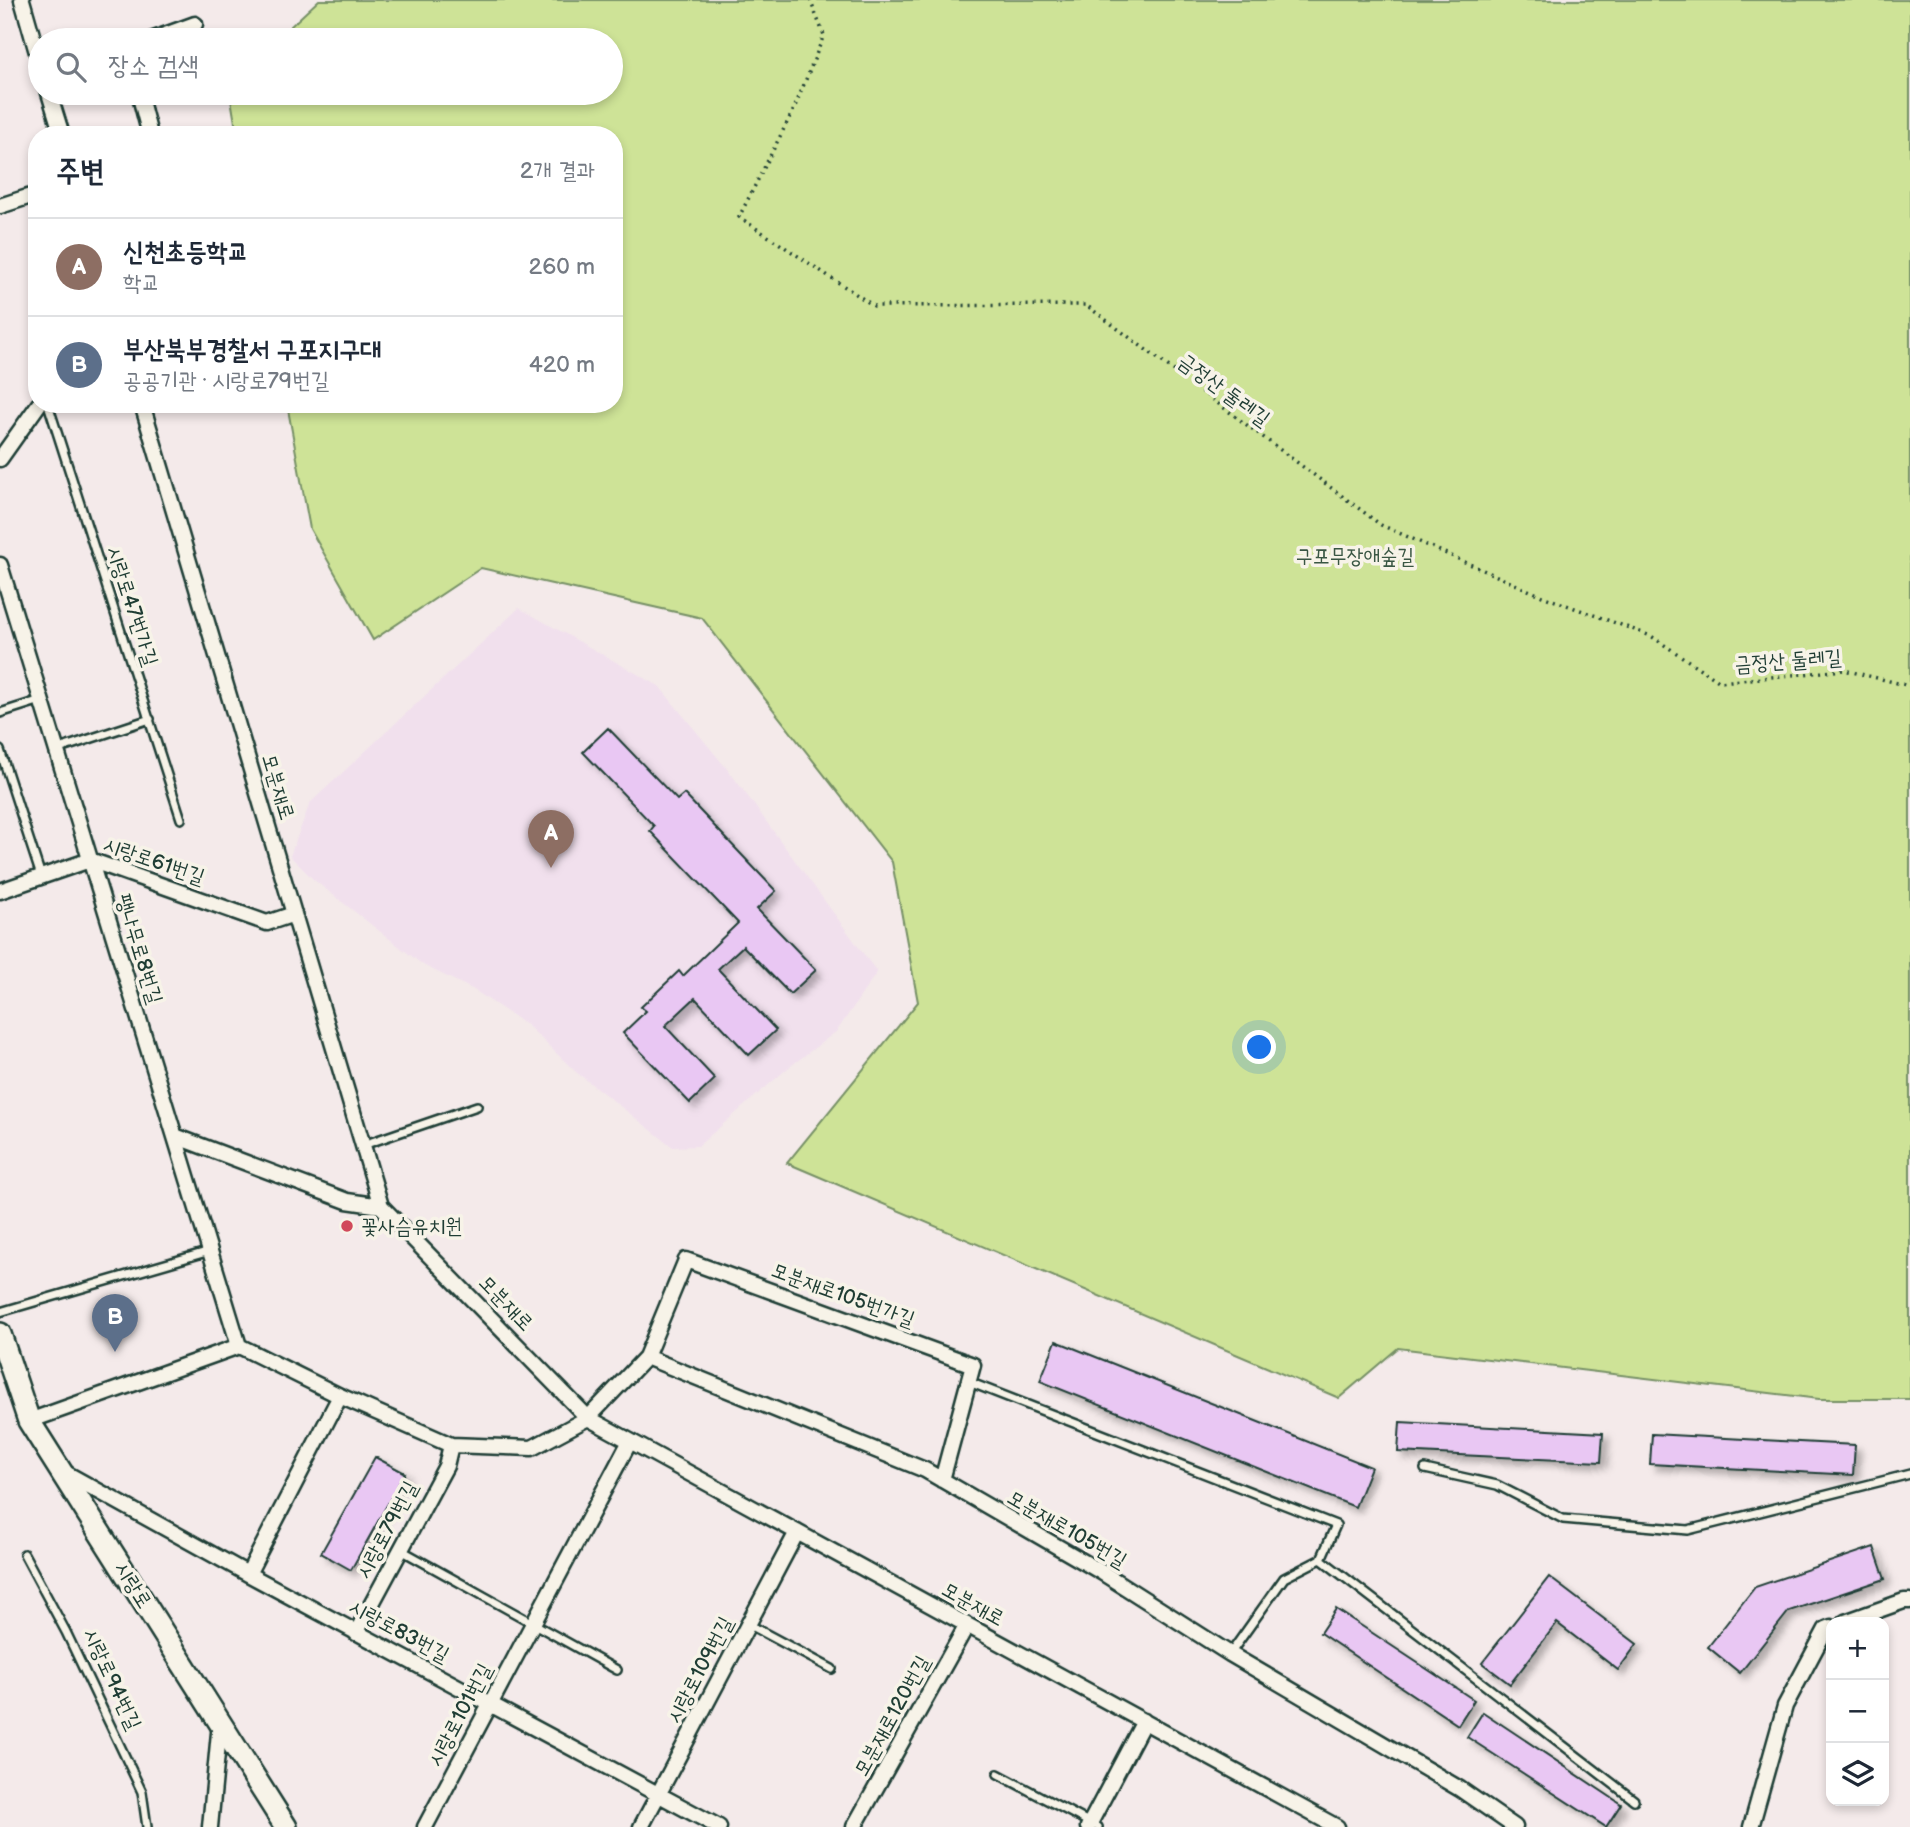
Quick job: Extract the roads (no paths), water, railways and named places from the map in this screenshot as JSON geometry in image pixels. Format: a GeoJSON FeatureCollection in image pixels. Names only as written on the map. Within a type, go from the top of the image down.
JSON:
{"type":"FeatureCollection","features":[{"type":"Feature","properties":{"kind":"main road","name":"시랑로"},"geometry":{"type":"LineString","coordinates":[[0,1334],[6,1366],[29,1421],[286,1827]]}},
{"type":"Feature","properties":{"kind":"street"},"geometry":{"type":"LineString","coordinates":[[22,0],[30,28]]}},
{"type":"Feature","properties":{"kind":"street"},"geometry":{"type":"LineString","coordinates":[[184,28],[195,24]]}},
{"type":"Feature","properties":{"kind":"street"},"geometry":{"type":"LineString","coordinates":[[53,105],[59,126]]}},
{"type":"Feature","properties":{"kind":"street"},"geometry":{"type":"LineString","coordinates":[[142,105],[148,126]]}},
{"type":"Feature","properties":{"kind":"street"},"geometry":{"type":"LineString","coordinates":[[0,206],[28,197]]}},
{"type":"Feature","properties":{"kind":"street"},"geometry":{"type":"LineString","coordinates":[[0,459],[33,413]]}},
{"type":"Feature","properties":{"kind":"street","name":"모분재로"},"geometry":{"type":"LineString","coordinates":[[145,413],[381,1206],[588,1418],[1144,1721],[1310,1820],[1338,1827]]}},
{"type":"Feature","properties":{"kind":"street","name":"팽나무로8번길"},"geometry":{"type":"LineString","coordinates":[[0,565],[239,1346]]}},
{"type":"Feature","properties":{"kind":"street","name":"시랑로61번길"},"geometry":{"type":"LineString","coordinates":[[0,891],[90,860],[267,923],[294,914]]}},
{"type":"Feature","properties":{"kind":"street"},"geometry":{"type":"LineString","coordinates":[[174,1136],[347,1202],[381,1206]]}},
{"type":"Feature","properties":{"kind":"street","name":"모분재로105번가길"},"geometry":{"type":"LineString","coordinates":[[646,1357],[686,1260],[973,1365],[968,1381]]}},
{"type":"Feature","properties":{"kind":"street"},"geometry":{"type":"LineString","coordinates":[[29,1421],[239,1346],[340,1396],[451,1445],[532,1448],[588,1418],[646,1357]]}},
{"type":"Feature","properties":{"kind":"street","name":"모분재로105번길"},"geometry":{"type":"LineString","coordinates":[[646,1357],[925,1470],[1103,1573],[1230,1654],[1460,1789],[1515,1827]]}},
{"type":"Feature","properties":{"kind":"street"},"geometry":{"type":"LineString","coordinates":[[942,1480],[968,1381]]}},
{"type":"Feature","properties":{"kind":"street"},"geometry":{"type":"LineString","coordinates":[[248,1574],[340,1396]]}},
{"type":"Feature","properties":{"kind":"street","name":"시랑로101번길"},"geometry":{"type":"LineString","coordinates":[[425,1827],[630,1441]]}},
{"type":"Feature","properties":{"kind":"street","name":"시랑로79번길"},"geometry":{"type":"LineString","coordinates":[[356,1633],[446,1466],[451,1445]]}},
{"type":"Feature","properties":{"kind":"street","name":"시랑로83번길"},"geometry":{"type":"LineString","coordinates":[[60,1470],[356,1633],[719,1827]]}},
{"type":"Feature","properties":{"kind":"street","name":"시랑로109번길"},"geometry":{"type":"LineString","coordinates":[[641,1827],[797,1532]]}},
{"type":"Feature","properties":{"kind":"street"},"geometry":{"type":"LineString","coordinates":[[1859,1617],[1910,1601]]}},
{"type":"Feature","properties":{"kind":"street","name":"모분재로120번길"},"geometry":{"type":"LineString","coordinates":[[854,1827],[967,1625]]}},
{"type":"Feature","properties":{"kind":"street"},"geometry":{"type":"LineString","coordinates":[[1751,1827],[1785,1706],[1826,1629]]}},
{"type":"Feature","properties":{"kind":"street"},"geometry":{"type":"LineString","coordinates":[[1092,1826],[1144,1721]]}},
{"type":"Feature","properties":{"kind":"street"},"geometry":{"type":"LineString","coordinates":[[210,1827],[220,1722]]}},
{"type":"Feature","properties":{"kind":"lane","name":"시랑로47번가길"},"geometry":{"type":"LineString","coordinates":[[51,413],[181,819]]}},
{"type":"Feature","properties":{"kind":"lane"},"geometry":{"type":"LineString","coordinates":[[0,713],[41,701]]}},
{"type":"Feature","properties":{"kind":"lane"},"geometry":{"type":"LineString","coordinates":[[56,750],[150,719]]}},
{"type":"Feature","properties":{"kind":"lane"},"geometry":{"type":"LineString","coordinates":[[0,750],[41,877]]}},
{"type":"Feature","properties":{"kind":"lane"},"geometry":{"type":"LineString","coordinates":[[363,1145],[477,1106]]}},
{"type":"Feature","properties":{"kind":"lane"},"geometry":{"type":"LineString","coordinates":[[0,1312],[210,1251]]}},
{"type":"Feature","properties":{"kind":"lane"},"geometry":{"type":"LineString","coordinates":[[968,1381],[1335,1525],[1321,1559],[1284,1578],[1230,1654]]}},
{"type":"Feature","properties":{"kind":"lane"},"geometry":{"type":"LineString","coordinates":[[1425,1469],[1497,1485],[1563,1519],[1688,1530],[1910,1474]]}},
{"type":"Feature","properties":{"kind":"lane"},"geometry":{"type":"LineString","coordinates":[[401,1549],[617,1671]]}},
{"type":"Feature","properties":{"kind":"lane","name":"시랑로94번길"},"geometry":{"type":"LineString","coordinates":[[24,1555],[66,1632],[142,1792],[147,1827]]}},
{"type":"Feature","properties":{"kind":"lane"},"geometry":{"type":"LineString","coordinates":[[1321,1559],[1634,1800]]}},
{"type":"Feature","properties":{"kind":"lane"},"geometry":{"type":"LineString","coordinates":[[748,1624],[832,1669]]}},
{"type":"Feature","properties":{"kind":"lane"},"geometry":{"type":"LineString","coordinates":[[998,1774],[1092,1826]]}},
{"type":"Feature","properties":{"kind":"place","name":"신천초등학교"},"geometry":{"type":"Point","coordinates":[551,868]}},
{"type":"Feature","properties":{"kind":"place","name":"꽃사슴유치원"},"geometry":{"type":"Point","coordinates":[347,1226]}},
{"type":"Feature","properties":{"kind":"place","name":"부산북부경찰서 구포지구대"},"geometry":{"type":"Point","coordinates":[115,1352]}},
{"type":"Feature","properties":{"kind":"park label","name":"구포무장애숲길"},"geometry":{"type":"Point","coordinates":[1355,556]}}]}
